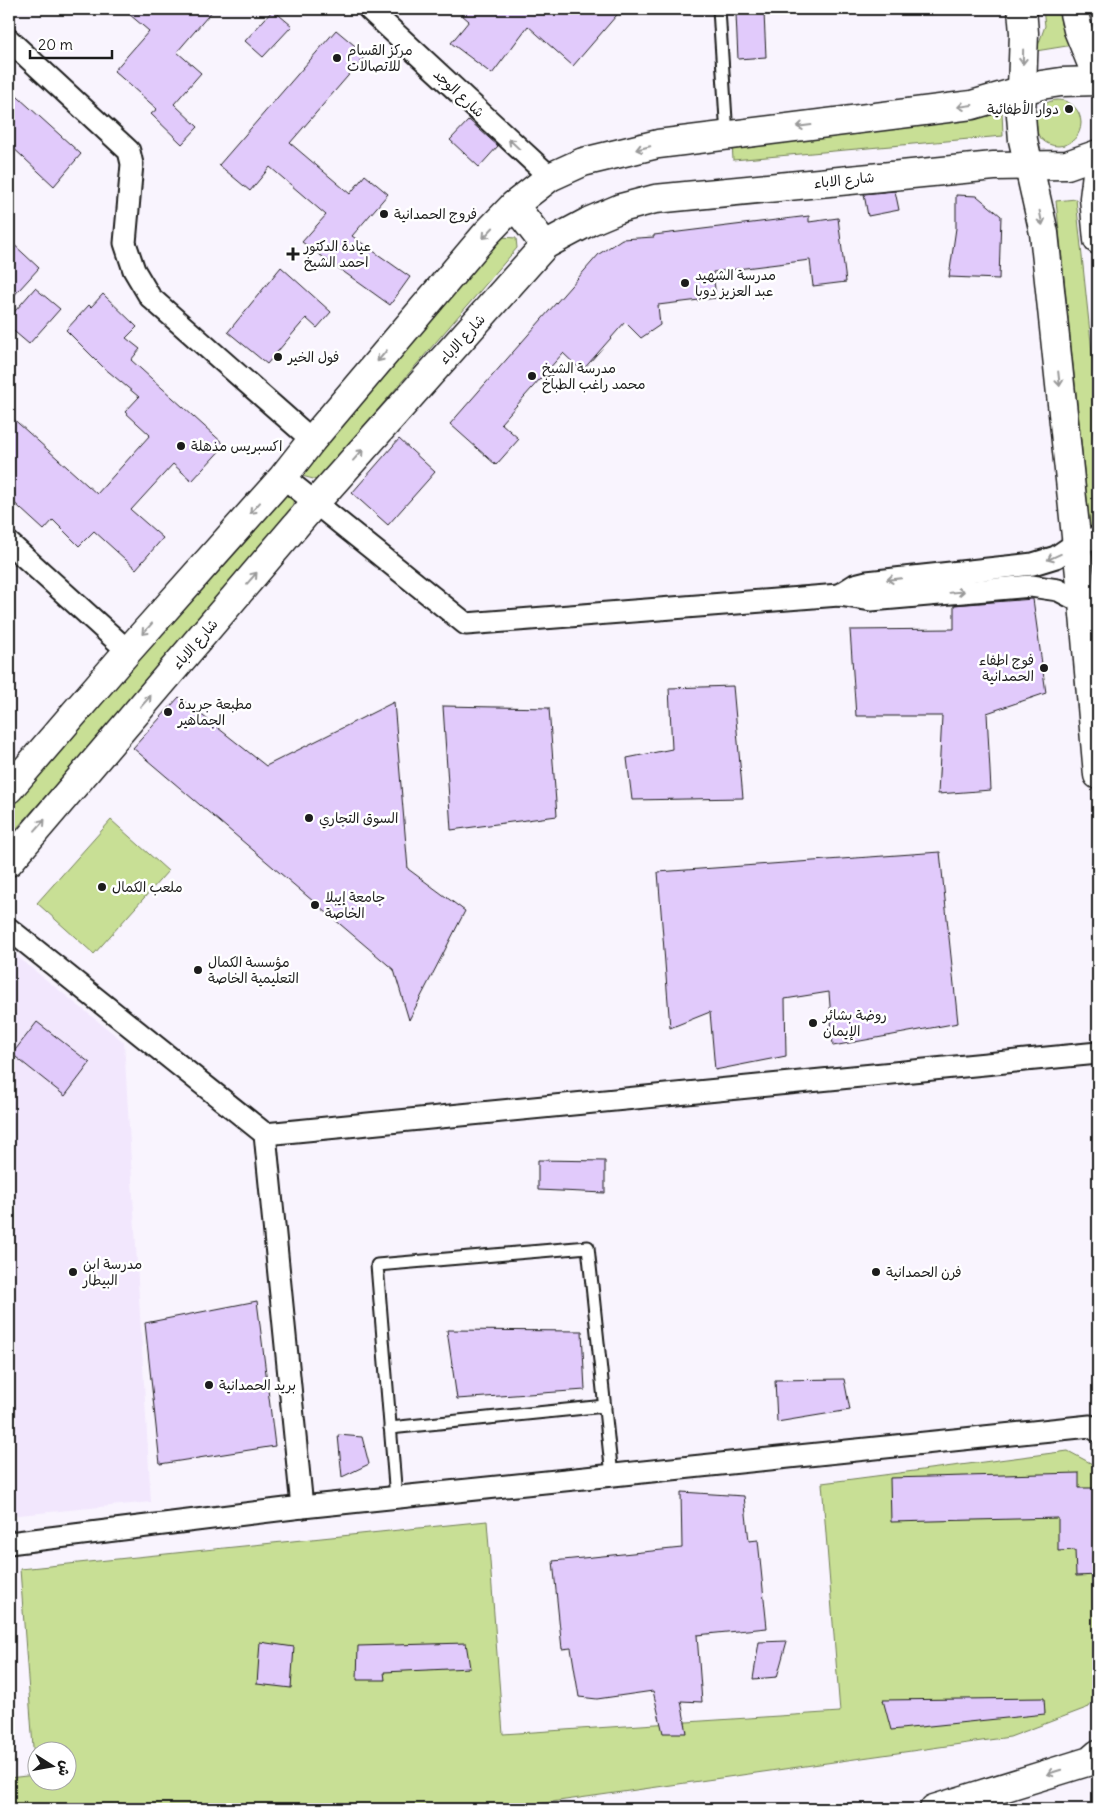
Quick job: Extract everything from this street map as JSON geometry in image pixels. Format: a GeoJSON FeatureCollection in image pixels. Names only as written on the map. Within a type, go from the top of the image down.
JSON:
{"type":"FeatureCollection","features":[{"type":"Feature","properties":{"kind":"main road"},"geometry":{"type":"LineString","coordinates":[[1022,9],[1024,33],[1021,123],[1023,140],[1044,233],[1087,541],[1098,775]]}},
{"type":"Feature","properties":{"kind":"main road"},"geometry":{"type":"LineString","coordinates":[[9,789],[128,651],[283,477],[486,234],[514,205],[550,177],[583,162],[658,144],[972,105],[1023,90],[1061,82],[1098,80],[1078,30],[1073,9]]}},
{"type":"Feature","properties":{"kind":"main road","name":"شارع الاباء"},"geometry":{"type":"LineString","coordinates":[[9,862],[315,504],[545,246],[590,220],[621,208],[655,200],[969,168],[1066,165],[1098,154]]}},
{"type":"Feature","properties":{"kind":"main road"},"geometry":{"type":"LineString","coordinates":[[1098,165],[1094,198],[1098,240]]}},
{"type":"Feature","properties":{"kind":"main road"},"geometry":{"type":"LineString","coordinates":[[514,205],[545,246]]}},
{"type":"Feature","properties":{"kind":"main road"},"geometry":{"type":"LineString","coordinates":[[934,1809],[1090,1761],[1098,1754]]}},
{"type":"Feature","properties":{"kind":"street","name":"شارع الوجد"},"geometry":{"type":"LineString","coordinates":[[369,9],[550,177]]}},
{"type":"Feature","properties":{"kind":"street"},"geometry":{"type":"LineString","coordinates":[[9,40],[129,151],[132,164],[125,243],[134,270],[150,297],[312,440]]}},
{"type":"Feature","properties":{"kind":"street"},"geometry":{"type":"LineString","coordinates":[[283,477],[466,624],[839,595],[871,600],[1031,586],[1058,590],[1090,605]]}},
{"type":"Feature","properties":{"kind":"street"},"geometry":{"type":"LineString","coordinates":[[839,595],[855,585],[867,582],[1033,564],[1056,557],[1087,541]]}},
{"type":"Feature","properties":{"kind":"street"},"geometry":{"type":"LineString","coordinates":[[9,543],[128,651]]}},
{"type":"Feature","properties":{"kind":"street"},"geometry":{"type":"LineString","coordinates":[[9,929],[265,1134],[1098,1053]]}},
{"type":"Feature","properties":{"kind":"street"},"geometry":{"type":"LineString","coordinates":[[265,1134],[302,1507]]}},
{"type":"Feature","properties":{"kind":"street"},"geometry":{"type":"LineString","coordinates":[[9,1543],[302,1507],[1096,1425]]}},
{"type":"Feature","properties":{"kind":"lane"},"geometry":{"type":"LineString","coordinates":[[719,9],[727,136]]}},
{"type":"Feature","properties":{"kind":"lane"},"geometry":{"type":"LineString","coordinates":[[396,1498],[377,1265],[588,1247],[612,1476]]}},
{"type":"Feature","properties":{"kind":"lane"},"geometry":{"type":"LineString","coordinates":[[390,1428],[604,1406]]}},
{"type":"Feature","properties":{"kind":"shaded area","name":"مدرسة ابن البيطار"},"geometry":{"type":"Polygon","coordinates":[[[9,950],[124,1042],[151,1502],[9,1516],[9,950]]]}},
{"type":"Feature","properties":{"kind":"green space"},"geometry":{"type":"Polygon","coordinates":[[[1043,9],[1059,9],[1061,25],[1073,45],[1036,51],[1045,26],[1043,9]]]}},
{"type":"Feature","properties":{"kind":"green space"},"geometry":{"type":"Polygon","coordinates":[[[1058,100],[1071,104],[1077,110],[1081,123],[1077,136],[1071,142],[1058,146],[1045,142],[1039,136],[1035,123],[1039,110],[1045,104],[1058,100]]]}},
{"type":"Feature","properties":{"kind":"green space"},"geometry":{"type":"Polygon","coordinates":[[[1002,110],[1003,136],[733,160],[732,143],[1002,110]]]}},
{"type":"Feature","properties":{"kind":"green space"},"geometry":{"type":"Polygon","coordinates":[[[1076,199],[1098,409],[1098,575],[1095,575],[1056,201],[1076,199]]]}},
{"type":"Feature","properties":{"kind":"green space"},"geometry":{"type":"Polygon","coordinates":[[[501,237],[516,238],[517,248],[317,480],[302,476],[305,463],[501,237]]]}},
{"type":"Feature","properties":{"kind":"green space"},"geometry":{"type":"Polygon","coordinates":[[[282,493],[294,496],[292,510],[112,721],[9,837],[9,808],[282,493]]]}},
{"type":"Feature","properties":{"kind":"green space","name":"ملعب الكمال"},"geometry":{"type":"Polygon","coordinates":[[[111,820],[168,871],[94,954],[37,903],[111,820]]]}},
{"type":"Feature","properties":{"kind":"green space"},"geometry":{"type":"Polygon","coordinates":[[[1068,1451],[1098,1467],[1098,1691],[1089,1707],[1010,1737],[502,1809],[9,1809],[9,1778],[28,1776],[28,1790],[78,1790],[78,1740],[32,1740],[20,1569],[487,1521],[503,1734],[840,1712],[822,1483],[1068,1451]]]}},
{"type":"Feature","properties":{"kind":"building"},"geometry":{"type":"Polygon","coordinates":[[[123,9],[214,9],[177,52],[201,73],[174,104],[198,127],[182,144],[151,114],[157,109],[114,71],[149,31],[123,9]]]}},
{"type":"Feature","properties":{"kind":"building"},"geometry":{"type":"Polygon","coordinates":[[[455,9],[622,9],[573,66],[528,26],[492,74],[451,43],[469,21],[455,9]]]}},
{"type":"Feature","properties":{"kind":"building"},"geometry":{"type":"Polygon","coordinates":[[[273,10],[292,26],[263,57],[245,41],[273,10]]]}},
{"type":"Feature","properties":{"kind":"building"},"geometry":{"type":"Polygon","coordinates":[[[764,13],[766,57],[738,59],[736,14],[764,13]]]}},
{"type":"Feature","properties":{"kind":"building"},"geometry":{"type":"Polygon","coordinates":[[[336,30],[366,55],[290,143],[350,194],[365,175],[388,194],[352,236],[410,277],[390,305],[302,242],[326,215],[270,167],[250,191],[219,165],[336,30]]]}},
{"type":"Feature","properties":{"kind":"building"},"geometry":{"type":"Polygon","coordinates":[[[9,89],[81,154],[54,186],[9,144],[9,89]]]}},
{"type":"Feature","properties":{"kind":"building"},"geometry":{"type":"Polygon","coordinates":[[[469,120],[498,146],[479,167],[450,140],[469,120]]]}},
{"type":"Feature","properties":{"kind":"building"},"geometry":{"type":"Polygon","coordinates":[[[895,191],[899,210],[868,216],[864,194],[895,191]]]}},
{"type":"Feature","properties":{"kind":"building"},"geometry":{"type":"Polygon","coordinates":[[[956,195],[977,196],[1001,216],[999,279],[949,277],[956,228],[956,195]]]}},
{"type":"Feature","properties":{"kind":"building"},"geometry":{"type":"Polygon","coordinates":[[[809,216],[809,222],[838,218],[846,282],[813,286],[810,260],[713,272],[716,298],[658,305],[660,325],[641,338],[625,322],[582,371],[563,353],[501,423],[519,439],[496,465],[450,424],[599,254],[622,239],[654,237],[654,235],[809,216]]]}},
{"type":"Feature","properties":{"kind":"building"},"geometry":{"type":"Polygon","coordinates":[[[9,240],[39,268],[9,301],[9,240]]]}},
{"type":"Feature","properties":{"kind":"building"},"geometry":{"type":"Polygon","coordinates":[[[281,267],[331,312],[317,328],[306,318],[267,364],[228,332],[281,267]]]}},
{"type":"Feature","properties":{"kind":"building"},"geometry":{"type":"Polygon","coordinates":[[[35,288],[60,309],[29,344],[9,327],[9,318],[35,288]]]}},
{"type":"Feature","properties":{"kind":"building"},"geometry":{"type":"Polygon","coordinates":[[[103,294],[137,327],[126,338],[140,349],[131,360],[225,445],[192,481],[173,464],[131,510],[163,538],[136,569],[94,531],[79,546],[53,520],[44,530],[9,498],[9,415],[97,494],[150,435],[125,412],[139,397],[103,367],[66,330],[89,305],[91,307],[103,294]]]}},
{"type":"Feature","properties":{"kind":"building"},"geometry":{"type":"Polygon","coordinates":[[[399,439],[435,472],[388,525],[352,493],[399,439]]]}},
{"type":"Feature","properties":{"kind":"building"},"geometry":{"type":"Polygon","coordinates":[[[1033,599],[1046,693],[987,713],[991,790],[938,794],[942,716],[856,716],[850,630],[954,629],[954,605],[1033,599]]]}},
{"type":"Feature","properties":{"kind":"building"},"geometry":{"type":"Polygon","coordinates":[[[733,686],[743,798],[632,800],[627,758],[672,749],[669,688],[733,686]]]}},
{"type":"Feature","properties":{"kind":"building","name":"السوق التجاري"},"geometry":{"type":"Polygon","coordinates":[[[179,697],[266,766],[394,702],[408,869],[465,911],[409,1020],[394,970],[133,748],[179,697]]]}},
{"type":"Feature","properties":{"kind":"building"},"geometry":{"type":"Polygon","coordinates":[[[443,706],[549,708],[557,816],[451,830],[443,706]]]}},
{"type":"Feature","properties":{"kind":"building"},"geometry":{"type":"Polygon","coordinates":[[[940,852],[958,1023],[833,1046],[829,992],[785,999],[786,1056],[715,1070],[710,1012],[670,1028],[658,872],[940,852]]]}},
{"type":"Feature","properties":{"kind":"building"},"geometry":{"type":"Polygon","coordinates":[[[37,1022],[90,1063],[65,1096],[12,1054],[37,1022]]]}},
{"type":"Feature","properties":{"kind":"building"},"geometry":{"type":"Polygon","coordinates":[[[538,1160],[605,1161],[605,1193],[538,1190],[538,1160]]]}},
{"type":"Feature","properties":{"kind":"building","name":"بريد الحمدانية"},"geometry":{"type":"Polygon","coordinates":[[[257,1301],[275,1446],[160,1464],[145,1323],[257,1301]]]}},
{"type":"Feature","properties":{"kind":"building"},"geometry":{"type":"Polygon","coordinates":[[[447,1330],[582,1331],[585,1390],[457,1399],[447,1330]]]}},
{"type":"Feature","properties":{"kind":"building"},"geometry":{"type":"Polygon","coordinates":[[[844,1379],[850,1410],[777,1422],[775,1380],[844,1379]]]}},
{"type":"Feature","properties":{"kind":"building"},"geometry":{"type":"Polygon","coordinates":[[[338,1435],[362,1437],[369,1464],[342,1477],[338,1435]]]}},
{"type":"Feature","properties":{"kind":"building"},"geometry":{"type":"Polygon","coordinates":[[[1079,1473],[1079,1488],[1098,1488],[1098,1575],[1076,1576],[1075,1550],[1058,1551],[1058,1518],[891,1522],[890,1478],[1079,1473]]]}},
{"type":"Feature","properties":{"kind":"building"},"geometry":{"type":"Polygon","coordinates":[[[681,1492],[744,1496],[749,1541],[758,1540],[767,1628],[697,1635],[702,1702],[681,1701],[687,1733],[663,1733],[653,1691],[597,1699],[579,1697],[571,1648],[562,1649],[553,1561],[682,1548],[681,1492]]]}},
{"type":"Feature","properties":{"kind":"building"},"geometry":{"type":"Polygon","coordinates":[[[787,1641],[777,1677],[753,1679],[759,1642],[787,1641]]]}},
{"type":"Feature","properties":{"kind":"building"},"geometry":{"type":"Polygon","coordinates":[[[260,1642],[294,1647],[291,1688],[257,1684],[260,1642]]]}},
{"type":"Feature","properties":{"kind":"building"},"geometry":{"type":"Polygon","coordinates":[[[466,1643],[470,1668],[384,1672],[385,1680],[357,1680],[358,1646],[466,1643]]]}},
{"type":"Feature","properties":{"kind":"building"},"geometry":{"type":"Polygon","coordinates":[[[1044,1698],[1045,1714],[891,1730],[883,1700],[1044,1698]]]}},
{"type":"Feature","properties":{"kind":"place","name":"مركز القسام للاتصالات"},"geometry":{"type":"Point","coordinates":[337,58]}},
{"type":"Feature","properties":{"kind":"place","name":"دوار الأطفائية"},"geometry":{"type":"Point","coordinates":[1069,109]}},
{"type":"Feature","properties":{"kind":"place","name":"فروج الحمدانية"},"geometry":{"type":"Point","coordinates":[384,214]}},
{"type":"Feature","properties":{"kind":"place","name":"عيادة الدكتور احمد الشيخ"},"geometry":{"type":"Point","coordinates":[293,254]}},
{"type":"Feature","properties":{"kind":"place","name":"مدرسة الشهيد عبد العزيز دوبا"},"geometry":{"type":"Point","coordinates":[685,283]}},
{"type":"Feature","properties":{"kind":"place","name":"فول الخير"},"geometry":{"type":"Point","coordinates":[278,357]}},
{"type":"Feature","properties":{"kind":"place","name":"مدرسة الشيخ محمد راغب الطباخ"},"geometry":{"type":"Point","coordinates":[532,376]}},
{"type":"Feature","properties":{"kind":"place","name":"اكسبريس مذهلة"},"geometry":{"type":"Point","coordinates":[181,446]}},
{"type":"Feature","properties":{"kind":"place","name":"فوج اطفاء الحمدانية"},"geometry":{"type":"Point","coordinates":[1044,668]}},
{"type":"Feature","properties":{"kind":"place","name":"مطبعة جريدة الجماهير"},"geometry":{"type":"Point","coordinates":[168,712]}},
{"type":"Feature","properties":{"kind":"place","name":"السوق التجاري"},"geometry":{"type":"Point","coordinates":[309,818]}},
{"type":"Feature","properties":{"kind":"place","name":"ملعب الكمال"},"geometry":{"type":"Point","coordinates":[102,887]}},
{"type":"Feature","properties":{"kind":"place","name":"جامعة إيبلا الخاصة"},"geometry":{"type":"Point","coordinates":[315,905]}},
{"type":"Feature","properties":{"kind":"place","name":"مؤسسة الكمال التعليمية الخاصة"},"geometry":{"type":"Point","coordinates":[198,970]}},
{"type":"Feature","properties":{"kind":"place","name":"روضة بشائر الإيمان"},"geometry":{"type":"Point","coordinates":[813,1023]}},
{"type":"Feature","properties":{"kind":"place","name":"مدرسة ابن البيطار"},"geometry":{"type":"Point","coordinates":[73,1272]}},
{"type":"Feature","properties":{"kind":"place","name":"فرن الحمدانية"},"geometry":{"type":"Point","coordinates":[876,1272]}},
{"type":"Feature","properties":{"kind":"place","name":"بريد الحمدانية"},"geometry":{"type":"Point","coordinates":[209,1385]}}]}
